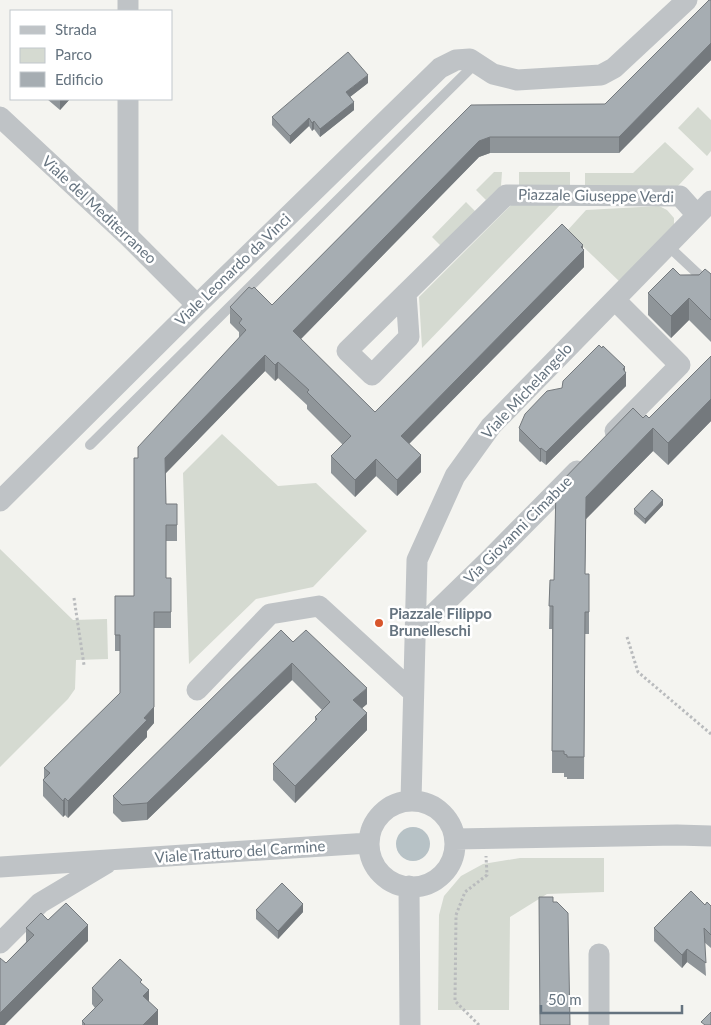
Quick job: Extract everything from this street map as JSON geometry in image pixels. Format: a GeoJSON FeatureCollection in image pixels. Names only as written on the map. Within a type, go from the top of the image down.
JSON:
{"type":"FeatureCollection","features":[{"type":"Feature","properties":{"kind":"street","name":"Viale Leonardo da Vinci"},"geometry":{"type":"LineString","coordinates":[[0,501],[197,304],[440,68],[456,60],[470,59],[492,74],[517,80],[601,76],[614,68],[687,0]]}},
{"type":"Feature","properties":{"kind":"street"},"geometry":{"type":"LineString","coordinates":[[128,100],[128,236]]}},
{"type":"Feature","properties":{"kind":"street","name":"Viale del Mediterraneo"},"geometry":{"type":"LineString","coordinates":[[0,117],[128,236],[197,304]]}},
{"type":"Feature","properties":{"kind":"street","name":"Piazzale Giuseppe Verdi"},"geometry":{"type":"LineString","coordinates":[[406,293],[506,195],[680,196],[704,208]]}},
{"type":"Feature","properties":{"kind":"street","name":"Viale Michelangelo"},"geometry":{"type":"LineString","coordinates":[[411,801],[417,560],[455,476],[491,426],[704,208]]}},
{"type":"Feature","properties":{"kind":"street","name":"Via Giovanni Cimabue"},"geometry":{"type":"LineString","coordinates":[[416,631],[489,560],[680,365],[615,300]]}},
{"type":"Feature","properties":{"kind":"street"},"geometry":{"type":"LineString","coordinates":[[197,690],[270,614],[319,606],[413,692]]}},
{"type":"Feature","properties":{"kind":"street"},"geometry":{"type":"LineString","coordinates":[[411,801],[426,803],[440,811],[451,825],[455,839],[452,857],[443,874],[421,886],[398,885],[388,880],[380,873],[370,854],[370,832],[381,814],[390,807],[411,801]]}},
{"type":"Feature","properties":{"kind":"street"},"geometry":{"type":"LineString","coordinates":[[455,839],[677,834],[711,836]]}},
{"type":"Feature","properties":{"kind":"street","name":"Viale Tratturo del Carmine"},"geometry":{"type":"LineString","coordinates":[[0,867],[369,843]]}},
{"type":"Feature","properties":{"kind":"street"},"geometry":{"type":"LineString","coordinates":[[0,943],[40,903],[112,860]]}},
{"type":"Feature","properties":{"kind":"street"},"geometry":{"type":"LineString","coordinates":[[40,903],[44,864]]}},
{"type":"Feature","properties":{"kind":"street"},"geometry":{"type":"LineString","coordinates":[[409,886],[410,1025]]}},
{"type":"Feature","properties":{"kind":"street"},"geometry":{"type":"LineString","coordinates":[[599,954],[599,1025]]}},
{"type":"Feature","properties":{"kind":"lane","name":"Viale Leonardo da Vinci"},"geometry":{"type":"LineString","coordinates":[[90,445],[476,63]]}},
{"type":"Feature","properties":{"kind":"lane"},"geometry":{"type":"LineString","coordinates":[[668,245],[711,286]]}},
{"type":"Feature","properties":{"kind":"path"},"geometry":{"type":"LineString","coordinates":[[74,598],[84,665]]}},
{"type":"Feature","properties":{"kind":"path"},"geometry":{"type":"LineString","coordinates":[[627,637],[638,672],[711,734]]}},
{"type":"Feature","properties":{"kind":"path"},"geometry":{"type":"LineString","coordinates":[[479,1025],[456,1001],[456,915],[465,892],[487,875]]}},
{"type":"Feature","properties":{"kind":"green space"},"geometry":{"type":"Polygon","coordinates":[[[698,107],[711,120],[711,151],[707,156],[678,128],[698,107]]]}},
{"type":"Feature","properties":{"kind":"green space"},"geometry":{"type":"Polygon","coordinates":[[[665,142],[694,169],[678,186],[585,186],[585,173],[633,173],[665,142]]]}},
{"type":"Feature","properties":{"kind":"green space"},"geometry":{"type":"Polygon","coordinates":[[[494,172],[502,172],[501,186],[486,200],[476,190],[494,172]]]}},
{"type":"Feature","properties":{"kind":"green space"},"geometry":{"type":"Polygon","coordinates":[[[519,172],[570,172],[570,187],[519,187],[519,172]]]}},
{"type":"Feature","properties":{"kind":"green space"},"geometry":{"type":"Polygon","coordinates":[[[466,202],[476,212],[442,247],[432,237],[466,202]]]}},
{"type":"Feature","properties":{"kind":"green space"},"geometry":{"type":"Polygon","coordinates":[[[561,204],[422,348],[419,297],[511,205],[561,204]]]}},
{"type":"Feature","properties":{"kind":"green space"},"geometry":{"type":"Polygon","coordinates":[[[659,206],[667,210],[674,218],[674,228],[620,282],[567,231],[586,210],[659,206]]]}},
{"type":"Feature","properties":{"kind":"green space"},"geometry":{"type":"Polygon","coordinates":[[[222,434],[278,486],[316,483],[367,531],[313,587],[256,599],[189,664],[183,473],[222,434]]]}},
{"type":"Feature","properties":{"kind":"green space"},"geometry":{"type":"Polygon","coordinates":[[[0,549],[73,620],[107,619],[108,659],[76,660],[75,689],[68,699],[0,767],[0,549]]]}},
{"type":"Feature","properties":{"kind":"green space"},"geometry":{"type":"Polygon","coordinates":[[[520,858],[604,858],[604,892],[547,894],[510,917],[509,1010],[438,1010],[439,915],[444,896],[461,876],[483,864],[520,858]]]}},
{"type":"Feature","properties":{"kind":"shaded area"},"geometry":{"type":"Polygon","coordinates":[[[413,827],[425,832],[430,844],[425,856],[413,861],[401,856],[396,844],[401,832],[413,827]]]}},
{"type":"Feature","properties":{"kind":"building"},"geometry":{"type":"Polygon","coordinates":[[[711,0],[711,43],[619,137],[490,137],[479,141],[293,331],[375,412],[562,224],[583,245],[581,247],[584,250],[401,436],[421,455],[397,480],[376,459],[355,480],[331,456],[351,436],[307,392],[309,390],[278,362],[275,365],[265,355],[165,458],[166,504],[177,504],[177,525],[166,525],[166,578],[171,578],[171,612],[154,612],[154,707],[144,718],[147,720],[68,801],[65,798],[63,801],[43,780],[50,773],[44,768],[120,693],[120,635],[115,635],[115,596],[134,596],[134,458],[138,458],[138,447],[246,330],[239,323],[242,319],[230,307],[249,287],[252,289],[254,287],[272,305],[471,105],[605,104],[711,0]]]}},
{"type":"Feature","properties":{"kind":"building"},"geometry":{"type":"Polygon","coordinates":[[[348,52],[368,75],[346,92],[354,102],[320,129],[309,118],[290,136],[272,117],[348,52]]]}},
{"type":"Feature","properties":{"kind":"building"},"geometry":{"type":"Polygon","coordinates":[[[673,268],[680,275],[699,275],[705,269],[711,274],[711,320],[689,298],[671,316],[648,293],[673,268]]]}},
{"type":"Feature","properties":{"kind":"building"},"geometry":{"type":"Polygon","coordinates":[[[599,345],[602,348],[603,346],[625,367],[623,369],[626,373],[546,452],[540,449],[519,428],[525,414],[547,391],[562,388],[563,381],[599,345]]]}},
{"type":"Feature","properties":{"kind":"building"},"geometry":{"type":"Polygon","coordinates":[[[711,356],[711,399],[668,443],[653,428],[586,497],[585,574],[589,574],[589,612],[585,612],[584,757],[567,757],[564,751],[552,751],[553,606],[549,606],[550,580],[554,580],[556,487],[633,408],[643,418],[646,415],[649,418],[711,356]]]}},
{"type":"Feature","properties":{"kind":"building"},"geometry":{"type":"Polygon","coordinates":[[[652,490],[663,500],[645,519],[634,509],[652,490]]]}},
{"type":"Feature","properties":{"kind":"building"},"geometry":{"type":"Polygon","coordinates":[[[281,630],[293,642],[306,630],[367,688],[353,700],[367,713],[295,786],[273,764],[317,719],[315,717],[330,702],[292,663],[147,803],[122,805],[113,796],[281,630]]]}},
{"type":"Feature","properties":{"kind":"building"},"geometry":{"type":"Polygon","coordinates":[[[282,883],[303,904],[278,931],[256,910],[282,883]]]}},
{"type":"Feature","properties":{"kind":"building"},"geometry":{"type":"Polygon","coordinates":[[[691,891],[705,905],[707,902],[711,906],[711,935],[704,928],[706,963],[687,949],[682,955],[654,928],[691,891]]]}},
{"type":"Feature","properties":{"kind":"building"},"geometry":{"type":"Polygon","coordinates":[[[539,897],[553,897],[553,902],[557,902],[568,913],[570,1025],[540,1025],[539,897]]]}},
{"type":"Feature","properties":{"kind":"building"},"geometry":{"type":"Polygon","coordinates":[[[66,903],[88,925],[0,1013],[0,958],[6,963],[34,935],[26,928],[41,913],[48,920],[66,903]]]}},
{"type":"Feature","properties":{"kind":"building"},"geometry":{"type":"Polygon","coordinates":[[[120,959],[142,980],[140,982],[149,990],[143,996],[158,1010],[143,1025],[84,1025],[82,1021],[103,1000],[92,988],[120,959]]]}},
{"type":"Feature","properties":{"kind":"building"},"geometry":{"type":"Polygon","coordinates":[[[711,1012],[711,1025],[705,1025],[701,1022],[711,1012]]]}},
{"type":"Feature","properties":{"kind":"place","name":"Piazzale Filippo Brunelleschi"},"geometry":{"type":"Point","coordinates":[379,623]}}]}
